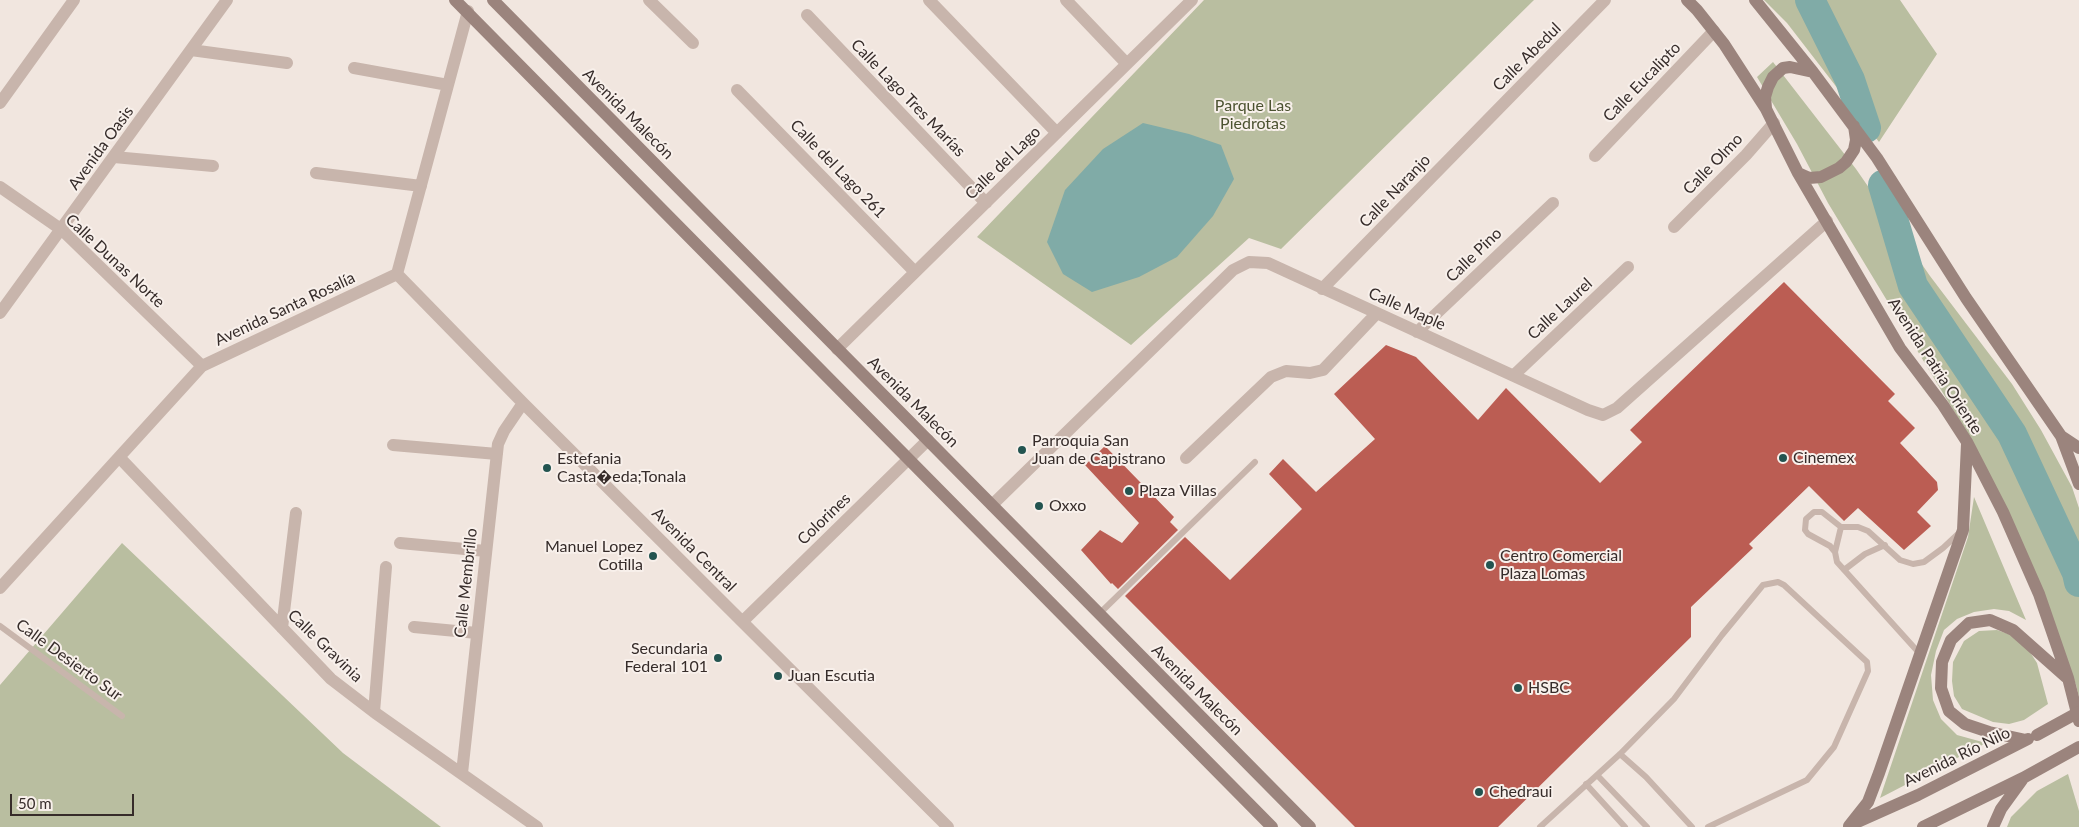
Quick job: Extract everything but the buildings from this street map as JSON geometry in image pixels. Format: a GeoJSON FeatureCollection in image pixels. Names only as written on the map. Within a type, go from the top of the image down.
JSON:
{"type":"FeatureCollection","features":[{"type":"Feature","properties":{"kind":"street"},"geometry":{"type":"LineString","coordinates":[[0,103],[74,0]]}},
{"type":"Feature","properties":{"kind":"street","name":"Avenida Oasis"},"geometry":{"type":"LineString","coordinates":[[0,313],[227,0]]}},
{"type":"Feature","properties":{"kind":"street"},"geometry":{"type":"LineString","coordinates":[[455,0],[470,6],[909,458],[1272,827]]}},
{"type":"Feature","properties":{"kind":"street","name":"Avenida Malecón"},"geometry":{"type":"LineString","coordinates":[[493,0],[1310,827]]}},
{"type":"Feature","properties":{"kind":"street"},"geometry":{"type":"LineString","coordinates":[[649,0],[693,44]]}},
{"type":"Feature","properties":{"kind":"street"},"geometry":{"type":"LineString","coordinates":[[929,0],[1057,133]]}},
{"type":"Feature","properties":{"kind":"street"},"geometry":{"type":"LineString","coordinates":[[1066,0],[1127,64]]}},
{"type":"Feature","properties":{"kind":"street","name":"Calle del Lago"},"geometry":{"type":"LineString","coordinates":[[837,349],[1192,0]]}},
{"type":"Feature","properties":{"kind":"street","name":"Calle Abedul"},"geometry":{"type":"LineString","coordinates":[[1492,116],[1606,0]]}},
{"type":"Feature","properties":{"kind":"street","name":"Avenida Patria Oriente"},"geometry":{"type":"LineString","coordinates":[[1687,0],[1714,31],[1766,109],[1798,173],[1900,348],[1943,405],[1967,442],[2003,512],[2035,585],[2068,678],[2079,721]]}},
{"type":"Feature","properties":{"kind":"street"},"geometry":{"type":"LineString","coordinates":[[1755,0],[1813,72],[1877,158],[1966,298],[2061,436],[2079,484]]}},
{"type":"Feature","properties":{"kind":"street"},"geometry":{"type":"LineString","coordinates":[[397,274],[470,6]]}},
{"type":"Feature","properties":{"kind":"street","name":"Calle Lago Tres Marías"},"geometry":{"type":"LineString","coordinates":[[807,15],[986,203]]}},
{"type":"Feature","properties":{"kind":"street","name":"Calle Eucalipto"},"geometry":{"type":"LineString","coordinates":[[1595,156],[1714,31]]}},
{"type":"Feature","properties":{"kind":"street"},"geometry":{"type":"LineString","coordinates":[[191,50],[287,63]]}},
{"type":"Feature","properties":{"kind":"street"},"geometry":{"type":"LineString","coordinates":[[1766,109],[1765,97],[1768,87],[1773,77],[1783,68],[1790,67],[1813,72]]}},
{"type":"Feature","properties":{"kind":"street"},"geometry":{"type":"LineString","coordinates":[[354,68],[448,85]]}},
{"type":"Feature","properties":{"kind":"street","name":"Calle del Lago 261"},"geometry":{"type":"LineString","coordinates":[[737,90],[915,272]]}},
{"type":"Feature","properties":{"kind":"street","name":"Calle Naranjo"},"geometry":{"type":"LineString","coordinates":[[1322,289],[1492,116]]}},
{"type":"Feature","properties":{"kind":"street","name":"Calle Olmo"},"geometry":{"type":"LineString","coordinates":[[1674,227],[1746,155],[1774,123]]}},
{"type":"Feature","properties":{"kind":"street"},"geometry":{"type":"LineString","coordinates":[[1798,173],[1809,178],[1821,177],[1839,168],[1846,162],[1854,150],[1856,140],[1854,126]]}},
{"type":"Feature","properties":{"kind":"street"},"geometry":{"type":"LineString","coordinates":[[114,157],[213,166]]}},
{"type":"Feature","properties":{"kind":"street"},"geometry":{"type":"LineString","coordinates":[[316,173],[421,186]]}},
{"type":"Feature","properties":{"kind":"street","name":"Calle Dunas Norte"},"geometry":{"type":"LineString","coordinates":[[0,186],[62,230],[202,366]]}},
{"type":"Feature","properties":{"kind":"street","name":"Calle Pino"},"geometry":{"type":"LineString","coordinates":[[1417,332],[1553,203]]}},
{"type":"Feature","properties":{"kind":"street","name":"Calle Maple"},"geometry":{"type":"LineString","coordinates":[[992,505],[1233,270],[1249,262],[1268,263],[1588,410],[1603,415],[1617,408],[1827,221]]}},
{"type":"Feature","properties":{"kind":"street","name":"Calle Laurel"},"geometry":{"type":"LineString","coordinates":[[1514,375],[1628,267]]}},
{"type":"Feature","properties":{"kind":"street","name":"Avenida Santa Rosalía"},"geometry":{"type":"LineString","coordinates":[[0,588],[202,366],[397,274]]}},
{"type":"Feature","properties":{"kind":"street","name":"Avenida Central"},"geometry":{"type":"LineString","coordinates":[[397,274],[523,403],[948,827]]}},
{"type":"Feature","properties":{"kind":"street"},"geometry":{"type":"LineString","coordinates":[[1186,458],[1271,377],[1286,371],[1310,373],[1323,370],[1377,313]]}},
{"type":"Feature","properties":{"kind":"street","name":"Calle Membrillo"},"geometry":{"type":"LineString","coordinates":[[462,773],[498,444],[504,431],[523,403]]}},
{"type":"Feature","properties":{"kind":"street"},"geometry":{"type":"LineString","coordinates":[[2061,436],[2079,448]]}},
{"type":"Feature","properties":{"kind":"street","name":"Colorines"},"geometry":{"type":"LineString","coordinates":[[743,621],[928,440]]}},
{"type":"Feature","properties":{"kind":"street"},"geometry":{"type":"LineString","coordinates":[[1848,826],[1868,802],[1963,530],[1967,442]]}},
{"type":"Feature","properties":{"kind":"street"},"geometry":{"type":"LineString","coordinates":[[392,445],[497,454]]}},
{"type":"Feature","properties":{"kind":"street","name":"Calle Gravinia"},"geometry":{"type":"LineString","coordinates":[[119,457],[331,679],[374,712],[537,827]]}},
{"type":"Feature","properties":{"kind":"street"},"geometry":{"type":"LineString","coordinates":[[282,628],[296,513]]}},
{"type":"Feature","properties":{"kind":"street"},"geometry":{"type":"LineString","coordinates":[[400,543],[486,551]]}},
{"type":"Feature","properties":{"kind":"street"},"geometry":{"type":"LineString","coordinates":[[374,712],[386,567]]}},
{"type":"Feature","properties":{"kind":"street"},"geometry":{"type":"LineString","coordinates":[[2031,738],[1989,732],[1965,724],[1949,711],[1941,688],[1942,662],[1951,640],[1969,623],[1990,620],[2013,630],[2068,678]]}},
{"type":"Feature","properties":{"kind":"street"},"geometry":{"type":"LineString","coordinates":[[414,627],[477,634]]}},
{"type":"Feature","properties":{"kind":"street","name":"Avenida Río Nilo"},"geometry":{"type":"LineString","coordinates":[[1848,826],[1918,795],[2079,712]]}},
{"type":"Feature","properties":{"kind":"street"},"geometry":{"type":"LineString","coordinates":[[1923,827],[2023,778],[2079,747]]}},
{"type":"Feature","properties":{"kind":"street"},"geometry":{"type":"LineString","coordinates":[[1993,827],[2002,809],[2023,778]]}},
{"type":"Feature","properties":{"kind":"lane"},"geometry":{"type":"LineString","coordinates":[[1099,614],[1255,462]]}},
{"type":"Feature","properties":{"kind":"lane"},"geometry":{"type":"LineString","coordinates":[[1920,654],[1837,562],[1834,552],[1827,544],[1808,534],[1805,530],[1806,519],[1814,512],[1822,512],[1841,527],[1863,528],[1885,545],[1895,556],[1906,563],[1920,563],[1943,548],[1963,530]]}},
{"type":"Feature","properties":{"kind":"lane"},"geometry":{"type":"LineString","coordinates":[[1834,552],[1841,527]]}},
{"type":"Feature","properties":{"kind":"lane"},"geometry":{"type":"LineString","coordinates":[[1844,570],[1865,554],[1885,545]]}},
{"type":"Feature","properties":{"kind":"lane"},"geometry":{"type":"LineString","coordinates":[[1540,827],[1620,754],[1674,699],[1747,602],[1763,585],[1778,582],[1784,584],[1867,662],[1869,668],[1834,747],[1807,780],[1708,827]]}},
{"type":"Feature","properties":{"kind":"lane","name":"Calle Desierto Sur"},"geometry":{"type":"LineString","coordinates":[[0,626],[122,716]]}},
{"type":"Feature","properties":{"kind":"lane"},"geometry":{"type":"LineString","coordinates":[[1620,754],[1646,777],[1692,827]]}},
{"type":"Feature","properties":{"kind":"lane"},"geometry":{"type":"LineString","coordinates":[[1597,774],[1647,827]]}},
{"type":"Feature","properties":{"kind":"lane"},"geometry":{"type":"LineString","coordinates":[[1586,784],[1625,827]]}},
{"type":"Feature","properties":{"kind":"green space","name":"Parque Las Piedrotas"},"geometry":{"type":"Polygon","coordinates":[[[1204,0],[1534,0],[1281,249],[1249,238],[1131,345],[977,237],[1204,0]]]}},
{"type":"Feature","properties":{"kind":"green space"},"geometry":{"type":"Polygon","coordinates":[[[1764,0],[1900,0],[1937,54],[1879,142],[1787,23],[1764,0]]]}},
{"type":"Feature","properties":{"kind":"green space"},"geometry":{"type":"Polygon","coordinates":[[[1773,62],[1856,169],[1930,276],[2012,384],[2041,430],[2072,487],[2079,508],[2079,697],[2031,563],[1955,413],[1828,203],[1797,144],[1757,77],[1773,62]]]}},
{"type":"Feature","properties":{"kind":"green space"},"geometry":{"type":"Polygon","coordinates":[[[1974,497],[2026,620],[2009,611],[1994,609],[1974,612],[1957,619],[1944,630],[1936,651],[1931,675],[1933,700],[1941,719],[1957,735],[1986,743],[1880,798],[1968,537],[1974,497]]]}},
{"type":"Feature","properties":{"kind":"green space"},"geometry":{"type":"Polygon","coordinates":[[[122,543],[343,753],[441,827],[0,827],[0,685],[122,543]]]}},
{"type":"Feature","properties":{"kind":"green space"},"geometry":{"type":"Polygon","coordinates":[[[1997,630],[2014,636],[2028,649],[2037,663],[2048,704],[2024,720],[2009,724],[1993,722],[1962,709],[1954,696],[1952,681],[1953,662],[1964,641],[1979,631],[1997,630]]]}},
{"type":"Feature","properties":{"kind":"green space"},"geometry":{"type":"Polygon","coordinates":[[[2068,774],[2079,811],[2079,827],[2007,827],[2011,817],[2037,791],[2068,774]]]}},
{"type":"Feature","properties":{"kind":"water"},"geometry":{"type":"Polygon","coordinates":[[[1143,123],[1189,134],[1221,145],[1234,179],[1213,216],[1177,257],[1139,277],[1092,292],[1063,274],[1047,242],[1065,190],[1103,149],[1143,123]]]}},
{"type":"Feature","properties":{"kind":"waterway"},"geometry":{"type":"LineString","coordinates":[[1810,0],[1850,80],[1866,128]]}},
{"type":"Feature","properties":{"kind":"waterway"},"geometry":{"type":"LineString","coordinates":[[1883,185],[1913,286],[2012,434],[2077,573],[2079,582]]}},
{"type":"Feature","properties":{"kind":"place","name":"Parroquia San Juan de Capistrano"},"geometry":{"type":"Point","coordinates":[1022,450]}},
{"type":"Feature","properties":{"kind":"place","name":"Cinemex"},"geometry":{"type":"Point","coordinates":[1783,458]}},
{"type":"Feature","properties":{"kind":"place","name":"Estefania Casta�eda;Tonala"},"geometry":{"type":"Point","coordinates":[547,468]}},
{"type":"Feature","properties":{"kind":"place","name":"Plaza Villas"},"geometry":{"type":"Point","coordinates":[1129,491]}},
{"type":"Feature","properties":{"kind":"place","name":"Oxxo"},"geometry":{"type":"Point","coordinates":[1039,506]}},
{"type":"Feature","properties":{"kind":"place","name":"Manuel Lopez Cotilla"},"geometry":{"type":"Point","coordinates":[653,556]}},
{"type":"Feature","properties":{"kind":"place","name":"Centro Comercial Plaza Lomas"},"geometry":{"type":"Point","coordinates":[1490,565]}},
{"type":"Feature","properties":{"kind":"place","name":"Secundaria Federal 101"},"geometry":{"type":"Point","coordinates":[718,658]}},
{"type":"Feature","properties":{"kind":"place","name":"Juan Escutia"},"geometry":{"type":"Point","coordinates":[778,676]}},
{"type":"Feature","properties":{"kind":"place","name":"HSBC"},"geometry":{"type":"Point","coordinates":[1518,688]}},
{"type":"Feature","properties":{"kind":"place","name":"Chedraui"},"geometry":{"type":"Point","coordinates":[1479,792]}}]}
